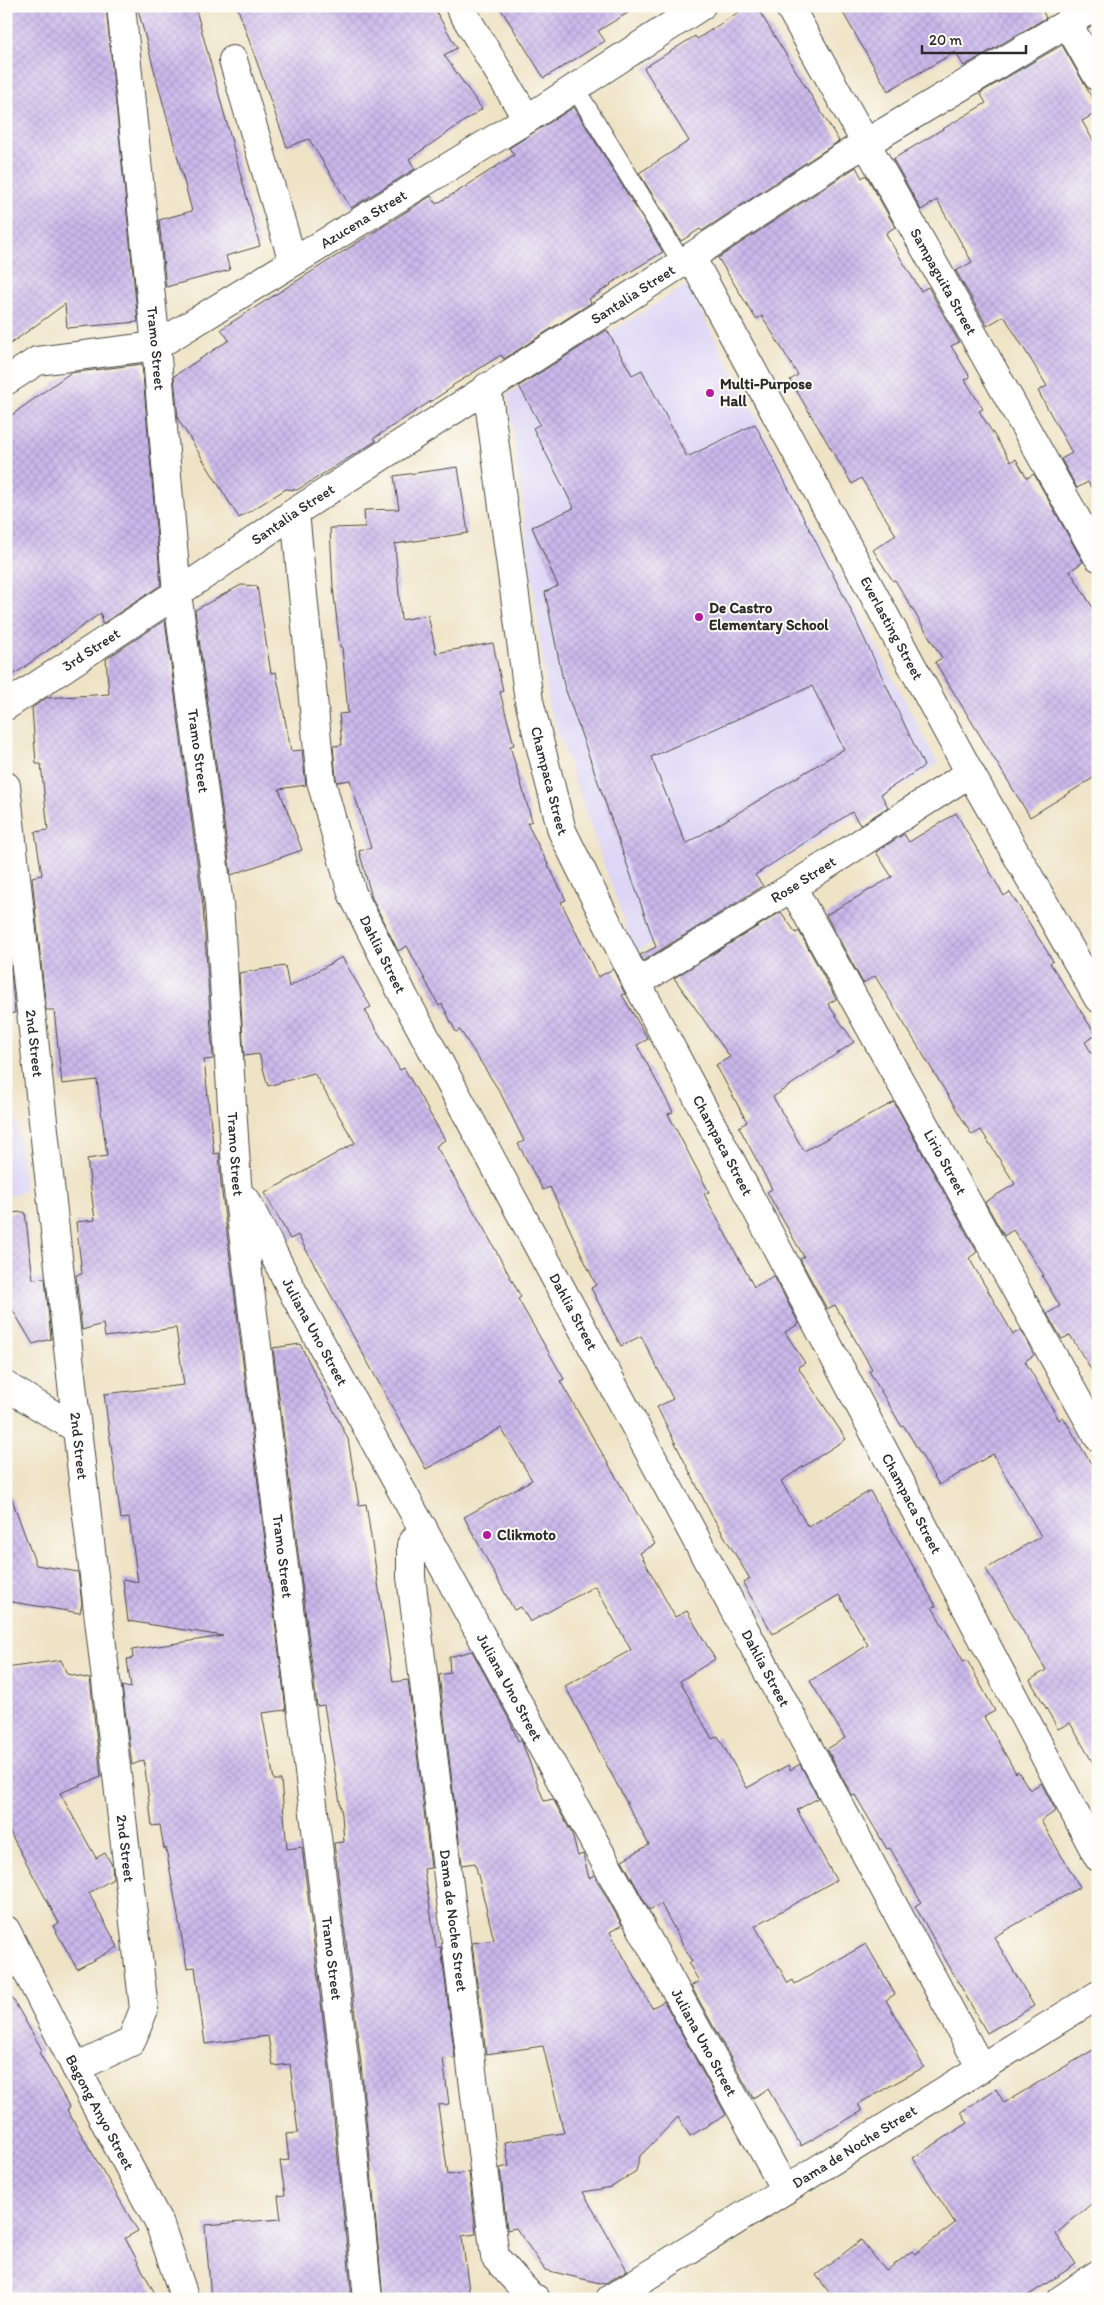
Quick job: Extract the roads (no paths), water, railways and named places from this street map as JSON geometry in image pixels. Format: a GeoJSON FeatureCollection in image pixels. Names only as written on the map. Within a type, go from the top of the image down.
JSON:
{"type":"FeatureCollection","features":[{"type":"Feature","properties":{"kind":"street","name":"Tramo Street"},"geometry":{"type":"LineString","coordinates":[[121,6],[156,346],[177,593],[219,904],[237,1183],[345,2066],[368,2299]]}},
{"type":"Feature","properties":{"kind":"street"},"geometry":{"type":"LineString","coordinates":[[459,6],[526,119]]}},
{"type":"Feature","properties":{"kind":"street","name":"Azucena Street"},"geometry":{"type":"LineString","coordinates":[[6,381],[38,361],[156,346],[526,119],[701,6]]}},
{"type":"Feature","properties":{"kind":"street","name":"Sampaguita Street"},"geometry":{"type":"LineString","coordinates":[[789,6],[1098,557]]}},
{"type":"Feature","properties":{"kind":"street","name":"Santalia Street"},"geometry":{"type":"LineString","coordinates":[[177,593],[295,512],[687,260],[866,142],[1096,6]]}},
{"type":"Feature","properties":{"kind":"street"},"geometry":{"type":"LineString","coordinates":[[1068,24],[1098,76]]}},
{"type":"Feature","properties":{"kind":"street"},"geometry":{"type":"LineString","coordinates":[[233,60],[293,262]]}},
{"type":"Feature","properties":{"kind":"street","name":"Everlasting Street"},"geometry":{"type":"LineString","coordinates":[[687,260],[970,773],[1098,998]]}},
{"type":"Feature","properties":{"kind":"street","name":"Champaca Street"},"geometry":{"type":"LineString","coordinates":[[487,387],[529,701],[562,831],[637,983],[1098,1857]]}},
{"type":"Feature","properties":{"kind":"street","name":"Dahlia Street"},"geometry":{"type":"LineString","coordinates":[[295,512],[321,782],[352,892],[410,1008],[981,2068]]}},
{"type":"Feature","properties":{"kind":"street","name":"3rd Street"},"geometry":{"type":"LineString","coordinates":[[6,706],[177,593]]}},
{"type":"Feature","properties":{"kind":"street","name":"Rose Street"},"geometry":{"type":"LineString","coordinates":[[637,983],[970,773]]}},
{"type":"Feature","properties":{"kind":"street","name":"2nd Street"},"geometry":{"type":"LineString","coordinates":[[6,786],[77,1429],[144,2009],[131,2042],[76,2068]]}},
{"type":"Feature","properties":{"kind":"street","name":"Lirio Street"},"geometry":{"type":"LineString","coordinates":[[792,887],[1098,1437]]}},
{"type":"Feature","properties":{"kind":"street","name":"Juliana Uno Street"},"geometry":{"type":"LineString","coordinates":[[237,1183],[294,1294],[785,2190]]}},
{"type":"Feature","properties":{"kind":"street"},"geometry":{"type":"LineString","coordinates":[[6,1386],[77,1429]]}},
{"type":"Feature","properties":{"kind":"street","name":"Dama de Noche Street"},"geometry":{"type":"LineString","coordinates":[[423,1528],[411,1545],[411,1577],[494,2257],[531,2297],[536,2299]]}},
{"type":"Feature","properties":{"kind":"street","name":"Bagong Anyo Street"},"geometry":{"type":"LineString","coordinates":[[6,1930],[76,2068],[160,2225],[185,2299]]}},
{"type":"Feature","properties":{"kind":"street","name":"Dama de Noche Street"},"geometry":{"type":"LineString","coordinates":[[610,2299],[1098,1995]]}},
{"type":"Feature","properties":{"kind":"street"},"geometry":{"type":"LineString","coordinates":[[1062,2299],[1098,2274]]}},
{"type":"Feature","properties":{"kind":"lane"},"geometry":{"type":"LineString","coordinates":[[575,88],[687,260]]}},
{"type":"Feature","properties":{"kind":"place","name":"Multi-Purpose Hall"},"geometry":{"type":"Point","coordinates":[710,393]}},
{"type":"Feature","properties":{"kind":"place","name":"De Castro Elementary School"},"geometry":{"type":"Point","coordinates":[699,617]}},
{"type":"Feature","properties":{"kind":"place","name":"Clikmoto"},"geometry":{"type":"Point","coordinates":[487,1535]}}]}
